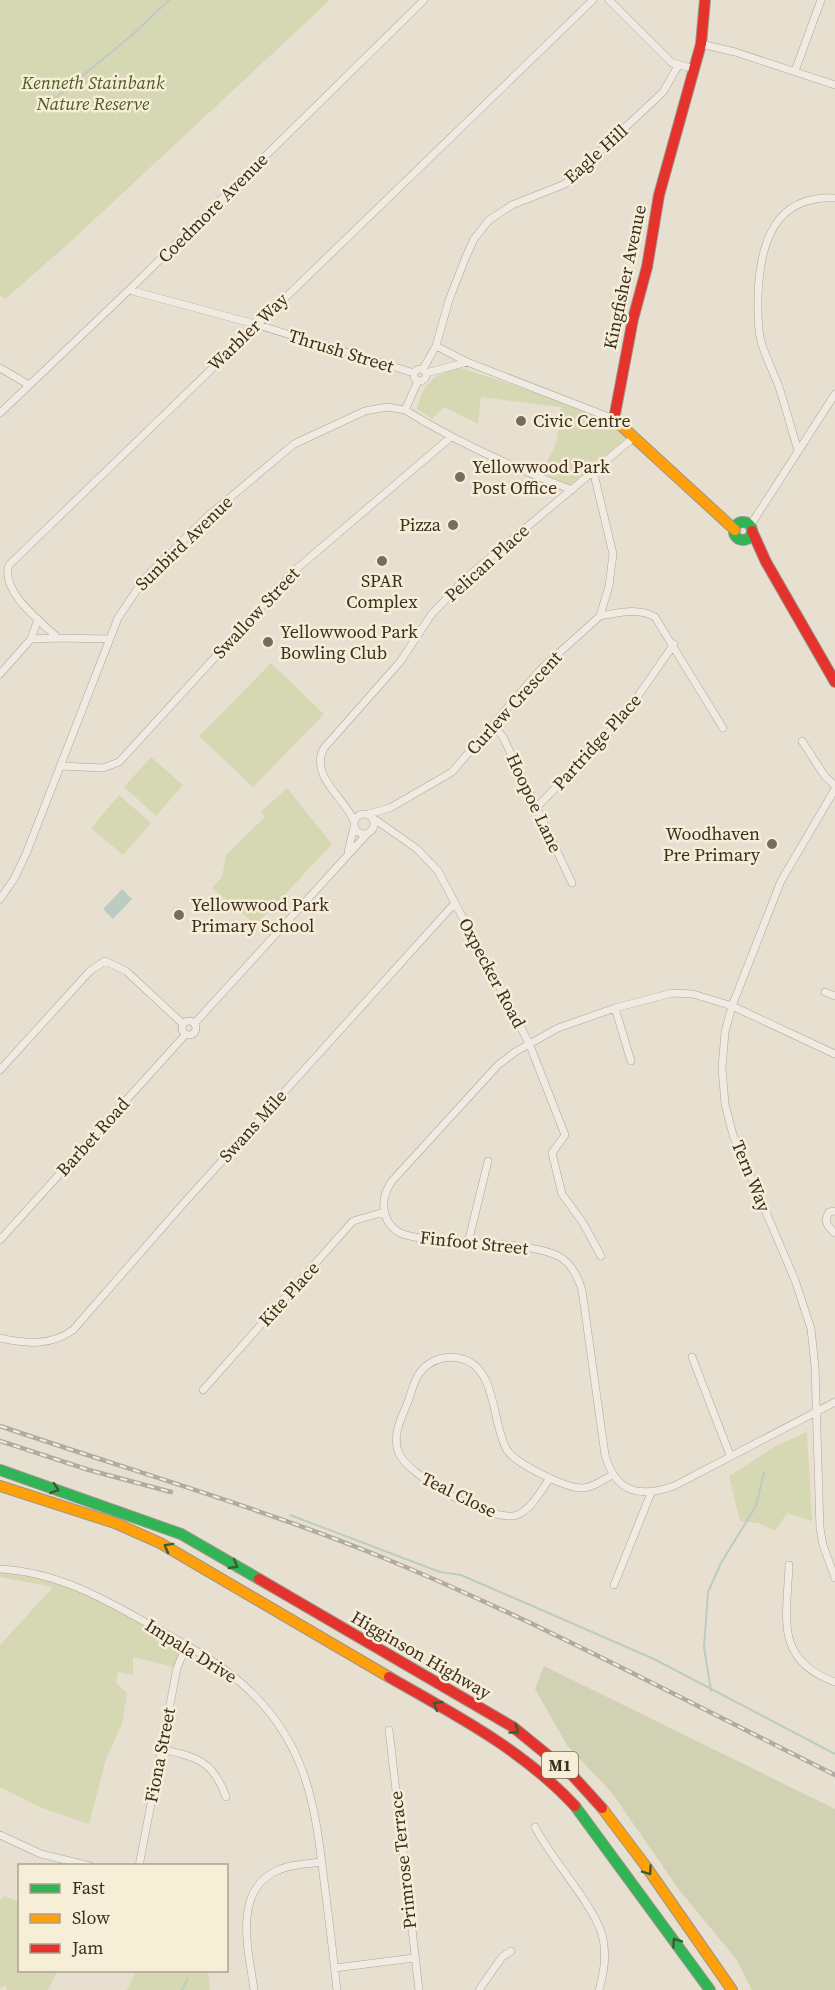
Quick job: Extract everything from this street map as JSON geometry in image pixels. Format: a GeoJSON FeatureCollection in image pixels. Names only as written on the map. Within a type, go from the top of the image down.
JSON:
{"type":"FeatureCollection","features":[{"type":"Feature","properties":{"kind":"main road","name":"Kingfisher Avenue"},"geometry":{"type":"LineString","coordinates":[[614,418],[633,319],[647,267],[659,195],[701,44],[705,0]]}},
{"type":"Feature","properties":{"kind":"main road"},"geometry":{"type":"LineString","coordinates":[[614,418],[633,438],[724,518],[745,526],[792,607],[816,655],[835,682]]}},
{"type":"Feature","properties":{"kind":"main road"},"geometry":{"type":"LineString","coordinates":[[745,526],[749,537],[744,539],[759,552]]}},
{"type":"Feature","properties":{"kind":"main road","name":"Higginson Highway"},"geometry":{"type":"LineString","coordinates":[[0,1470],[181,1534],[513,1727],[554,1759],[588,1792],[619,1830],[732,1990]]}},
{"type":"Feature","properties":{"kind":"main road","name":"Higginson Highway"},"geometry":{"type":"LineString","coordinates":[[0,1486],[115,1523],[160,1543],[509,1747],[551,1780],[583,1814],[710,1990]]}},
{"type":"Feature","properties":{"kind":"street","name":"Coedmore Avenue"},"geometry":{"type":"LineString","coordinates":[[0,413],[129,290],[424,0]]}},
{"type":"Feature","properties":{"kind":"street","name":"Warbler Way"},"geometry":{"type":"LineString","coordinates":[[58,638],[10,588],[6,576],[9,565],[255,324],[593,0]]}},
{"type":"Feature","properties":{"kind":"street"},"geometry":{"type":"LineString","coordinates":[[609,0],[666,57],[678,66],[695,69]]}},
{"type":"Feature","properties":{"kind":"street"},"geometry":{"type":"LineString","coordinates":[[795,71],[821,0]]}},
{"type":"Feature","properties":{"kind":"street"},"geometry":{"type":"LineString","coordinates":[[701,44],[835,85]]}},
{"type":"Feature","properties":{"kind":"street","name":"Eagle Hill"},"geometry":{"type":"LineString","coordinates":[[436,346],[449,300],[465,259],[474,239],[489,220],[512,205],[565,184],[663,92],[678,66]]}},
{"type":"Feature","properties":{"kind":"street"},"geometry":{"type":"LineString","coordinates":[[798,450],[761,342],[758,312],[759,269],[764,247],[773,230],[791,207],[810,199],[835,198]]}},
{"type":"Feature","properties":{"kind":"street","name":"Thrush Street"},"geometry":{"type":"LineString","coordinates":[[129,290],[255,324],[414,373]]}},
{"type":"Feature","properties":{"kind":"street"},"geometry":{"type":"LineString","coordinates":[[418,381],[425,380],[424,371],[436,346],[467,362],[614,418]]}},
{"type":"Feature","properties":{"kind":"street"},"geometry":{"type":"LineString","coordinates":[[418,381],[414,373],[467,362]]}},
{"type":"Feature","properties":{"kind":"street"},"geometry":{"type":"LineString","coordinates":[[0,368],[29,385]]}},
{"type":"Feature","properties":{"kind":"street"},"geometry":{"type":"LineString","coordinates":[[418,381],[405,410],[451,437],[526,472],[572,490]]}},
{"type":"Feature","properties":{"kind":"street"},"geometry":{"type":"LineString","coordinates":[[745,526],[758,512],[835,394]]}},
{"type":"Feature","properties":{"kind":"street","name":"Sunbird Avenue"},"geometry":{"type":"LineString","coordinates":[[0,898],[14,879],[27,854],[123,608],[144,579],[208,516],[284,452],[365,411],[387,407],[405,410]]}},
{"type":"Feature","properties":{"kind":"street","name":"Swallow Street"},"geometry":{"type":"LineString","coordinates":[[60,766],[103,768],[114,765],[124,758],[280,584],[451,437]]}},
{"type":"Feature","properties":{"kind":"street","name":"Pelican Place"},"geometry":{"type":"LineString","coordinates":[[348,806],[322,776],[320,755],[411,645],[431,615],[466,578],[633,438]]}},
{"type":"Feature","properties":{"kind":"street"},"geometry":{"type":"LineString","coordinates":[[593,470],[613,554],[609,586],[600,616],[630,611],[649,614],[661,623],[723,728]]}},
{"type":"Feature","properties":{"kind":"street","name":"Curlew Crescent"},"geometry":{"type":"LineString","coordinates":[[372,820],[452,772],[540,670],[600,616]]}},
{"type":"Feature","properties":{"kind":"street"},"geometry":{"type":"LineString","coordinates":[[0,674],[31,639],[38,619]]}},
{"type":"Feature","properties":{"kind":"street"},"geometry":{"type":"LineString","coordinates":[[31,639],[110,639]]}},
{"type":"Feature","properties":{"kind":"street","name":"Partridge Place"},"geometry":{"type":"LineString","coordinates":[[537,807],[622,719],[674,644]]}},
{"type":"Feature","properties":{"kind":"street","name":"Hoopoe Lane"},"geometry":{"type":"LineString","coordinates":[[494,726],[503,737],[572,883]]}},
{"type":"Feature","properties":{"kind":"street"},"geometry":{"type":"LineString","coordinates":[[801,741],[835,788]]}},
{"type":"Feature","properties":{"kind":"street","name":"Tern Way"},"geometry":{"type":"LineString","coordinates":[[835,788],[781,880],[732,1006],[723,1050],[725,1104],[737,1144],[808,1317],[814,1344],[820,1528],[823,1545],[835,1578]]}},
{"type":"Feature","properties":{"kind":"street"},"geometry":{"type":"LineString","coordinates":[[348,806],[372,820]]}},
{"type":"Feature","properties":{"kind":"street"},"geometry":{"type":"LineString","coordinates":[[348,806],[358,833],[367,834]]}},
{"type":"Feature","properties":{"kind":"street","name":"Curlew Crescent"},"geometry":{"type":"LineString","coordinates":[[372,820],[390,808]]}},
{"type":"Feature","properties":{"kind":"street"},"geometry":{"type":"LineString","coordinates":[[354,824],[372,820]]}},
{"type":"Feature","properties":{"kind":"street"},"geometry":{"type":"LineString","coordinates":[[194,1024],[367,834],[372,820]]}},
{"type":"Feature","properties":{"kind":"street","name":"Oxpecker Road"},"geometry":{"type":"LineString","coordinates":[[372,820],[391,831],[430,861],[529,1043],[565,1136],[552,1153],[559,1186],[601,1256]]}},
{"type":"Feature","properties":{"kind":"street"},"geometry":{"type":"LineString","coordinates":[[348,855],[354,824]]}},
{"type":"Feature","properties":{"kind":"street","name":"Swans Mile"},"geometry":{"type":"LineString","coordinates":[[0,1338],[19,1342],[49,1342],[73,1330],[183,1203],[454,904]]}},
{"type":"Feature","properties":{"kind":"street"},"geometry":{"type":"LineString","coordinates":[[0,1070],[90,971],[103,962],[110,962],[126,970],[183,1024],[183,1031],[186,1034],[195,1031],[194,1024]]}},
{"type":"Feature","properties":{"kind":"street"},"geometry":{"type":"LineString","coordinates":[[384,1212],[383,1200],[392,1181],[498,1065],[529,1043],[558,1028],[615,1008],[682,992],[732,1006],[835,1054]]}},
{"type":"Feature","properties":{"kind":"street"},"geometry":{"type":"LineString","coordinates":[[825,992],[835,996]]}},
{"type":"Feature","properties":{"kind":"street"},"geometry":{"type":"LineString","coordinates":[[615,1008],[631,1061]]}},
{"type":"Feature","properties":{"kind":"street"},"geometry":{"type":"LineString","coordinates":[[183,1024],[189,1021],[194,1024]]}},
{"type":"Feature","properties":{"kind":"street","name":"Barbet Road"},"geometry":{"type":"LineString","coordinates":[[0,1240],[186,1034]]}},
{"type":"Feature","properties":{"kind":"street"},"geometry":{"type":"LineString","coordinates":[[468,1243],[488,1161]]}},
{"type":"Feature","properties":{"kind":"street"},"geometry":{"type":"LineString","coordinates":[[835,1211],[829,1212],[826,1221],[835,1233]]}},
{"type":"Feature","properties":{"kind":"street","name":"Finfoot Street"},"geometry":{"type":"LineString","coordinates":[[384,1212],[388,1221],[401,1233],[416,1238],[549,1252],[565,1260],[576,1274],[582,1290],[605,1455],[612,1475]]}},
{"type":"Feature","properties":{"kind":"street","name":"Kite Place"},"geometry":{"type":"LineString","coordinates":[[203,1390],[353,1221],[384,1212]]}},
{"type":"Feature","properties":{"kind":"street","name":"Teal Close"},"geometry":{"type":"LineString","coordinates":[[550,1478],[525,1509],[510,1516],[499,1516],[445,1491],[408,1468],[398,1453],[396,1435],[413,1387],[423,1368],[437,1359],[450,1357],[469,1361],[478,1368],[486,1382],[508,1451],[519,1461],[550,1478],[569,1486],[582,1488],[612,1475]]}},
{"type":"Feature","properties":{"kind":"street"},"geometry":{"type":"LineString","coordinates":[[692,1358],[730,1455]]}},
{"type":"Feature","properties":{"kind":"street"},"geometry":{"type":"LineString","coordinates":[[612,1475],[628,1489],[651,1493],[674,1485],[835,1402]]}},
{"type":"Feature","properties":{"kind":"street"},"geometry":{"type":"LineString","coordinates":[[614,1585],[651,1493]]}},
{"type":"Feature","properties":{"kind":"street"},"geometry":{"type":"LineString","coordinates":[[789,1565],[787,1620],[793,1652],[800,1662],[835,1682]]}},
{"type":"Feature","properties":{"kind":"street","name":"Impala Drive"},"geometry":{"type":"LineString","coordinates":[[0,1569],[28,1572],[71,1584],[102,1598],[220,1666],[267,1709],[290,1741],[310,1791],[322,1862],[337,1990]]}},
{"type":"Feature","properties":{"kind":"street","name":"Fiona Street"},"geometry":{"type":"LineString","coordinates":[[139,1864],[179,1658],[186,1646]]}},
{"type":"Feature","properties":{"kind":"street","name":"Primrose Terrace"},"geometry":{"type":"LineString","coordinates":[[389,1730],[419,1990]]}},
{"type":"Feature","properties":{"kind":"street"},"geometry":{"type":"LineString","coordinates":[[161,1749],[200,1760],[221,1784],[226,1797]]}},
{"type":"Feature","properties":{"kind":"street"},"geometry":{"type":"LineString","coordinates":[[535,1827],[601,1931],[604,1964],[599,1990]]}},
{"type":"Feature","properties":{"kind":"street"},"geometry":{"type":"LineString","coordinates":[[0,1835],[41,1854],[82,1864]]}},
{"type":"Feature","properties":{"kind":"street"},"geometry":{"type":"LineString","coordinates":[[254,1990],[247,1917],[252,1894],[261,1882],[277,1870],[322,1862]]}},
{"type":"Feature","properties":{"kind":"street"},"geometry":{"type":"LineString","coordinates":[[479,1990],[502,1957],[511,1951]]}},
{"type":"Feature","properties":{"kind":"street"},"geometry":{"type":"LineString","coordinates":[[335,1968],[414,1958]]}},
{"type":"Feature","properties":{"kind":"green space","name":"Kenneth Stainbank Nature Reserve"},"geometry":{"type":"Polygon","coordinates":[[[0,0],[330,0],[67,245],[5,299],[0,295],[0,0]]]}},
{"type":"Feature","properties":{"kind":"green space"},"geometry":{"type":"Polygon","coordinates":[[[461,368],[610,417],[629,436],[568,487],[542,473],[557,441],[561,407],[481,397],[478,424],[444,407],[432,419],[417,409],[423,392],[432,380],[444,373],[461,368]]]}},
{"type":"Feature","properties":{"kind":"green space"},"geometry":{"type":"Polygon","coordinates":[[[271,663],[324,714],[253,787],[199,736],[271,663]]]}},
{"type":"Feature","properties":{"kind":"green space"},"geometry":{"type":"Polygon","coordinates":[[[151,757],[183,785],[156,816],[124,787],[151,757]]]}},
{"type":"Feature","properties":{"kind":"green space"},"geometry":{"type":"Polygon","coordinates":[[[287,788],[332,844],[256,925],[212,888],[222,877],[226,855],[265,817],[261,812],[287,788]]]}},
{"type":"Feature","properties":{"kind":"green space"},"geometry":{"type":"Polygon","coordinates":[[[119,795],[151,823],[123,855],[91,828],[119,795]]]}},
{"type":"Feature","properties":{"kind":"green space"},"geometry":{"type":"Polygon","coordinates":[[[807,1432],[812,1521],[787,1513],[775,1531],[759,1523],[740,1521],[729,1476],[776,1446],[807,1432]]]}},
{"type":"Feature","properties":{"kind":"green space"},"geometry":{"type":"Polygon","coordinates":[[[0,1569],[71,1584],[186,1645],[177,1668],[133,1657],[133,1675],[118,1672],[116,1683],[127,1693],[122,1724],[106,1759],[89,1824],[42,1808],[0,1787],[0,1645],[53,1587],[0,1577],[0,1569]]]}},
{"type":"Feature","properties":{"kind":"green space"},"geometry":{"type":"Polygon","coordinates":[[[544,1666],[835,1809],[835,1990],[752,1990],[737,1960],[680,1891],[612,1793],[567,1745],[535,1689],[544,1666]]]}},
{"type":"Feature","properties":{"kind":"green space"},"geometry":{"type":"Polygon","coordinates":[[[4,1896],[18,1902],[18,1972],[57,1972],[48,1990],[7,1990],[5,1986],[0,1988],[0,1901],[4,1896]]]}},
{"type":"Feature","properties":{"kind":"green space"},"geometry":{"type":"Polygon","coordinates":[[[136,1972],[208,1972],[210,1990],[127,1990],[136,1972]]]}},
{"type":"Feature","properties":{"kind":"shaded area"},"geometry":{"type":"Polygon","coordinates":[[[122,889],[132,899],[113,919],[103,909],[122,889]]]}},
{"type":"Feature","properties":{"kind":"waterway"},"geometry":{"type":"LineString","coordinates":[[54,99],[131,36],[169,0]]}},
{"type":"Feature","properties":{"kind":"waterway"},"geometry":{"type":"LineString","coordinates":[[711,1691],[704,1647],[708,1592],[721,1563],[756,1506],[764,1472]]}},
{"type":"Feature","properties":{"kind":"waterway"},"geometry":{"type":"LineString","coordinates":[[290,1515],[440,1572],[461,1575],[654,1659],[835,1754]]}},
{"type":"Feature","properties":{"kind":"waterway"},"geometry":{"type":"LineString","coordinates":[[182,1990],[188,1978]]}},
{"type":"Feature","properties":{"kind":"railway"},"geometry":{"type":"LineString","coordinates":[[0,1426],[238,1504],[379,1556],[552,1634],[835,1775]]}},
{"type":"Feature","properties":{"kind":"railway"},"geometry":{"type":"LineString","coordinates":[[0,1441],[89,1470],[171,1492]]}},
{"type":"Feature","properties":{"kind":"traffic: fast"},"geometry":{"type":"LineString","coordinates":[[743,522],[749,525],[752,531],[749,537],[743,540],[737,537],[734,531],[737,525],[743,522]]}},
{"type":"Feature","properties":{"kind":"traffic: fast"},"geometry":{"type":"LineString","coordinates":[[0,1470],[181,1534],[259,1579]]}},
{"type":"Feature","properties":{"kind":"traffic: fast"},"geometry":{"type":"LineString","coordinates":[[575,1806],[710,1990]]}},
{"type":"Feature","properties":{"kind":"traffic: slow"},"geometry":{"type":"LineString","coordinates":[[614,419],[735,530]]}},
{"type":"Feature","properties":{"kind":"traffic: slow"},"geometry":{"type":"LineString","coordinates":[[0,1486],[115,1523],[160,1543],[389,1677]]}},
{"type":"Feature","properties":{"kind":"traffic: slow"},"geometry":{"type":"LineString","coordinates":[[602,1808],[645,1865],[732,1990]]}},
{"type":"Feature","properties":{"kind":"traffic: jam"},"geometry":{"type":"LineString","coordinates":[[614,419],[633,319],[647,267],[659,195],[701,44],[705,0]]}},
{"type":"Feature","properties":{"kind":"traffic: jam"},"geometry":{"type":"LineString","coordinates":[[752,531],[766,562],[835,682]]}},
{"type":"Feature","properties":{"kind":"traffic: jam"},"geometry":{"type":"LineString","coordinates":[[259,1579],[513,1727],[572,1775],[602,1808]]}},
{"type":"Feature","properties":{"kind":"traffic: jam"},"geometry":{"type":"LineString","coordinates":[[389,1677],[487,1734],[533,1767],[575,1806]]}},
{"type":"Feature","properties":{"kind":"place","name":"Civic Centre"},"geometry":{"type":"Point","coordinates":[521,421]}},
{"type":"Feature","properties":{"kind":"place","name":"Yellowwood Park Post Office"},"geometry":{"type":"Point","coordinates":[460,477]}},
{"type":"Feature","properties":{"kind":"place","name":"Pizza"},"geometry":{"type":"Point","coordinates":[453,525]}},
{"type":"Feature","properties":{"kind":"place","name":"SPAR Complex"},"geometry":{"type":"Point","coordinates":[382,561]}},
{"type":"Feature","properties":{"kind":"place","name":"Yellowwood Park Bowling Club"},"geometry":{"type":"Point","coordinates":[268,642]}},
{"type":"Feature","properties":{"kind":"place","name":"Woodhaven Pre Primary"},"geometry":{"type":"Point","coordinates":[772,844]}},
{"type":"Feature","properties":{"kind":"place","name":"Yellowwood Park Primary School"},"geometry":{"type":"Point","coordinates":[179,915]}}]}
